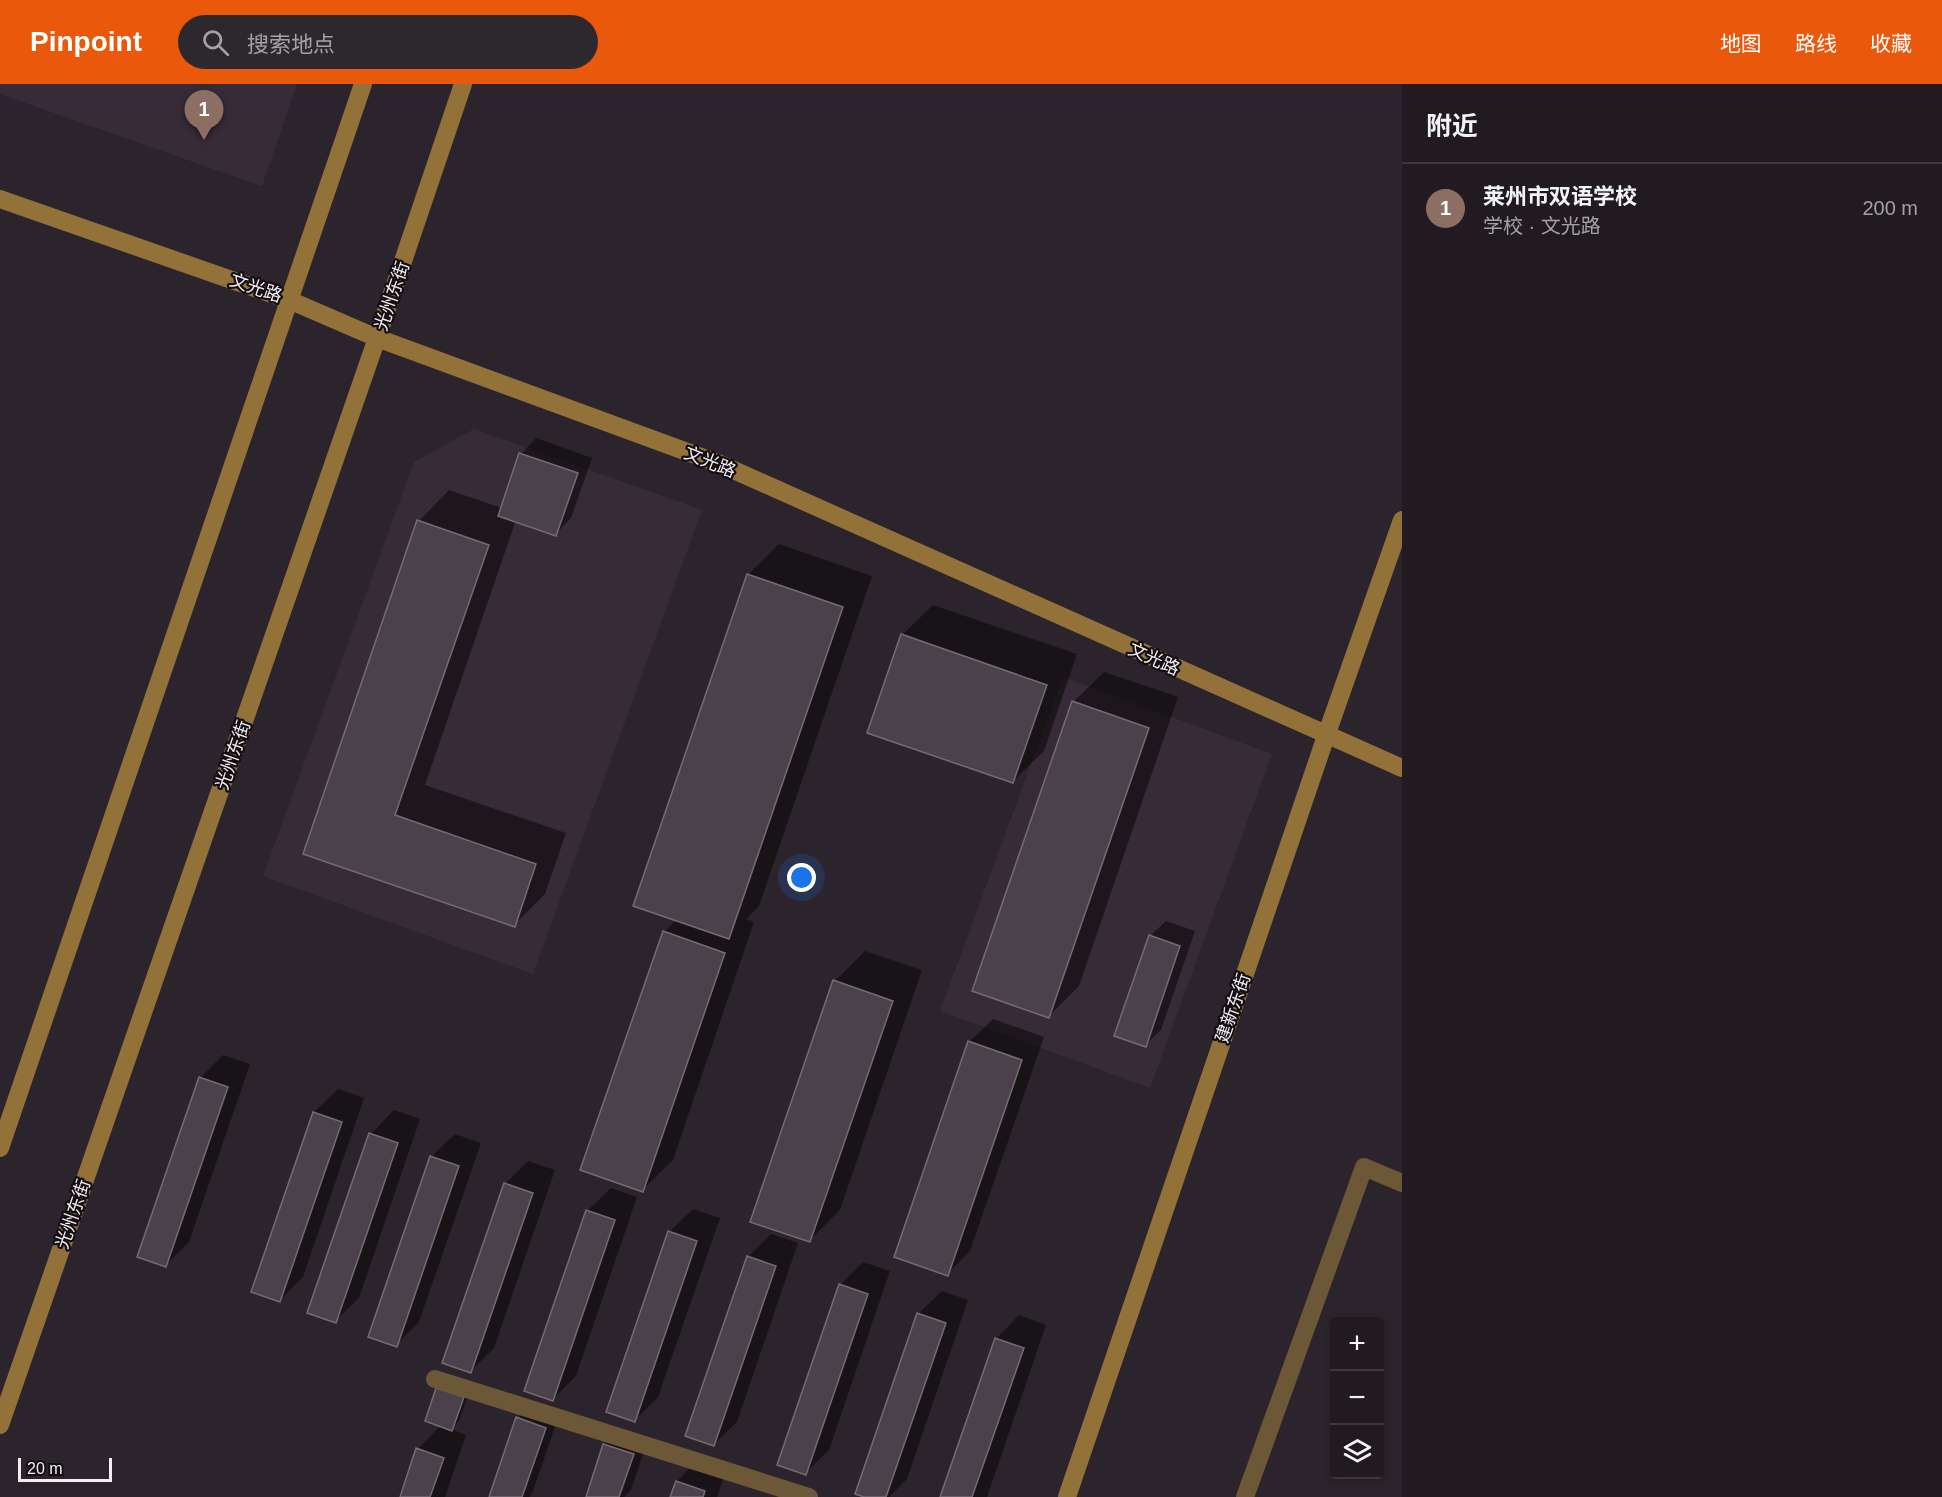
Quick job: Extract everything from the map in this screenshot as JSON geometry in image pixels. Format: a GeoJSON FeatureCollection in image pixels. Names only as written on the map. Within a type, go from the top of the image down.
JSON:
{"type":"FeatureCollection","features":[{"type":"Feature","properties":{"kind":"street"},"geometry":{"type":"LineString","coordinates":[[0,1148],[363,84]]}},
{"type":"Feature","properties":{"kind":"street","name":"光州东街"},"geometry":{"type":"LineString","coordinates":[[0,1425],[463,84]]}},
{"type":"Feature","properties":{"kind":"street","name":"文光路"},"geometry":{"type":"LineString","coordinates":[[0,199],[289,300],[377,338],[720,465],[1402,768]]}},
{"type":"Feature","properties":{"kind":"street","name":"建新东街"},"geometry":{"type":"LineString","coordinates":[[1067,1497],[1326,736],[1402,520]]}},
{"type":"Feature","properties":{"kind":"street"},"geometry":{"type":"LineString","coordinates":[[1245,1497],[1364,1167],[1402,1183]]}},
{"type":"Feature","properties":{"kind":"street"},"geometry":{"type":"LineString","coordinates":[[435,1379],[809,1497]]}},
{"type":"Feature","properties":{"kind":"shaded area"},"geometry":{"type":"Polygon","coordinates":[[[0,84],[297,84],[262,186],[0,94],[0,84]]]}},
{"type":"Feature","properties":{"kind":"shaded area"},"geometry":{"type":"Polygon","coordinates":[[[474,429],[702,510],[533,974],[263,876],[414,462],[474,429]]]}},
{"type":"Feature","properties":{"kind":"shaded area"},"geometry":{"type":"Polygon","coordinates":[[[1063,677],[1272,754],[1150,1088],[940,1011],[1063,677]]]}},
{"type":"Feature","properties":{"kind":"building"},"geometry":{"type":"Polygon","coordinates":[[[519,453],[578,473],[556,536],[498,516],[519,453]]]}},
{"type":"Feature","properties":{"kind":"building"},"geometry":{"type":"Polygon","coordinates":[[[417,520],[489,545],[395,815],[536,864],[515,927],[303,854],[417,520]]]}},
{"type":"Feature","properties":{"kind":"building"},"geometry":{"type":"Polygon","coordinates":[[[747,574],[843,607],[729,939],[633,906],[747,574]]]}},
{"type":"Feature","properties":{"kind":"building"},"geometry":{"type":"Polygon","coordinates":[[[901,634],[1047,685],[1013,783],[867,733],[901,634]]]}},
{"type":"Feature","properties":{"kind":"building"},"geometry":{"type":"Polygon","coordinates":[[[1072,701],[1149,728],[1049,1018],[972,991],[1072,701]]]}},
{"type":"Feature","properties":{"kind":"building"},"geometry":{"type":"Polygon","coordinates":[[[663,931],[725,953],[643,1192],[580,1170],[663,931]]]}},
{"type":"Feature","properties":{"kind":"building"},"geometry":{"type":"Polygon","coordinates":[[[1149,935],[1180,946],[1146,1047],[1114,1036],[1149,935]]]}},
{"type":"Feature","properties":{"kind":"building"},"geometry":{"type":"Polygon","coordinates":[[[833,980],[893,1001],[810,1242],[750,1222],[833,980]]]}},
{"type":"Feature","properties":{"kind":"building"},"geometry":{"type":"Polygon","coordinates":[[[968,1041],[1022,1060],[948,1276],[894,1257],[968,1041]]]}},
{"type":"Feature","properties":{"kind":"building"},"geometry":{"type":"Polygon","coordinates":[[[199,1077],[228,1087],[166,1267],[137,1257],[199,1077]]]}},
{"type":"Feature","properties":{"kind":"building"},"geometry":{"type":"Polygon","coordinates":[[[313,1112],[342,1122],[280,1302],[251,1292],[313,1112]]]}},
{"type":"Feature","properties":{"kind":"building"},"geometry":{"type":"Polygon","coordinates":[[[369,1133],[398,1143],[336,1323],[307,1313],[369,1133]]]}},
{"type":"Feature","properties":{"kind":"building"},"geometry":{"type":"Polygon","coordinates":[[[430,1156],[459,1166],[397,1347],[368,1337],[430,1156]]]}},
{"type":"Feature","properties":{"kind":"building"},"geometry":{"type":"Polygon","coordinates":[[[504,1183],[533,1193],[471,1373],[442,1363],[504,1183]]]}},
{"type":"Feature","properties":{"kind":"building"},"geometry":{"type":"Polygon","coordinates":[[[586,1210],[615,1220],[553,1401],[524,1391],[586,1210]]]}},
{"type":"Feature","properties":{"kind":"building"},"geometry":{"type":"Polygon","coordinates":[[[668,1231],[697,1241],[635,1422],[606,1412],[668,1231]]]}},
{"type":"Feature","properties":{"kind":"building"},"geometry":{"type":"Polygon","coordinates":[[[747,1256],[776,1266],[714,1446],[685,1436],[747,1256]]]}},
{"type":"Feature","properties":{"kind":"building"},"geometry":{"type":"Polygon","coordinates":[[[839,1284],[868,1294],[806,1475],[777,1465],[839,1284]]]}},
{"type":"Feature","properties":{"kind":"building"},"geometry":{"type":"Polygon","coordinates":[[[917,1313],[946,1323],[886,1497],[864,1497],[855,1494],[917,1313]]]}},
{"type":"Feature","properties":{"kind":"building"},"geometry":{"type":"Polygon","coordinates":[[[995,1338],[1024,1348],[972,1497],[940,1497],[995,1338]]]}},
{"type":"Feature","properties":{"kind":"building"},"geometry":{"type":"Polygon","coordinates":[[[436,1388],[464,1397],[452,1431],[425,1421],[436,1388]]]}},
{"type":"Feature","properties":{"kind":"building"},"geometry":{"type":"Polygon","coordinates":[[[516,1417],[546,1428],[522,1497],[489,1497],[516,1417]]]}},
{"type":"Feature","properties":{"kind":"building"},"geometry":{"type":"Polygon","coordinates":[[[603,1444],[634,1454],[619,1497],[586,1497],[603,1444]]]}},
{"type":"Feature","properties":{"kind":"building"},"geometry":{"type":"Polygon","coordinates":[[[416,1448],[444,1458],[430,1497],[400,1497],[416,1448]]]}},
{"type":"Feature","properties":{"kind":"building"},"geometry":{"type":"Polygon","coordinates":[[[676,1481],[705,1491],[703,1497],[670,1497],[676,1481]]]}},
{"type":"Feature","properties":{"kind":"place","name":"莱州市双语学校"},"geometry":{"type":"Point","coordinates":[204,140]}}]}
